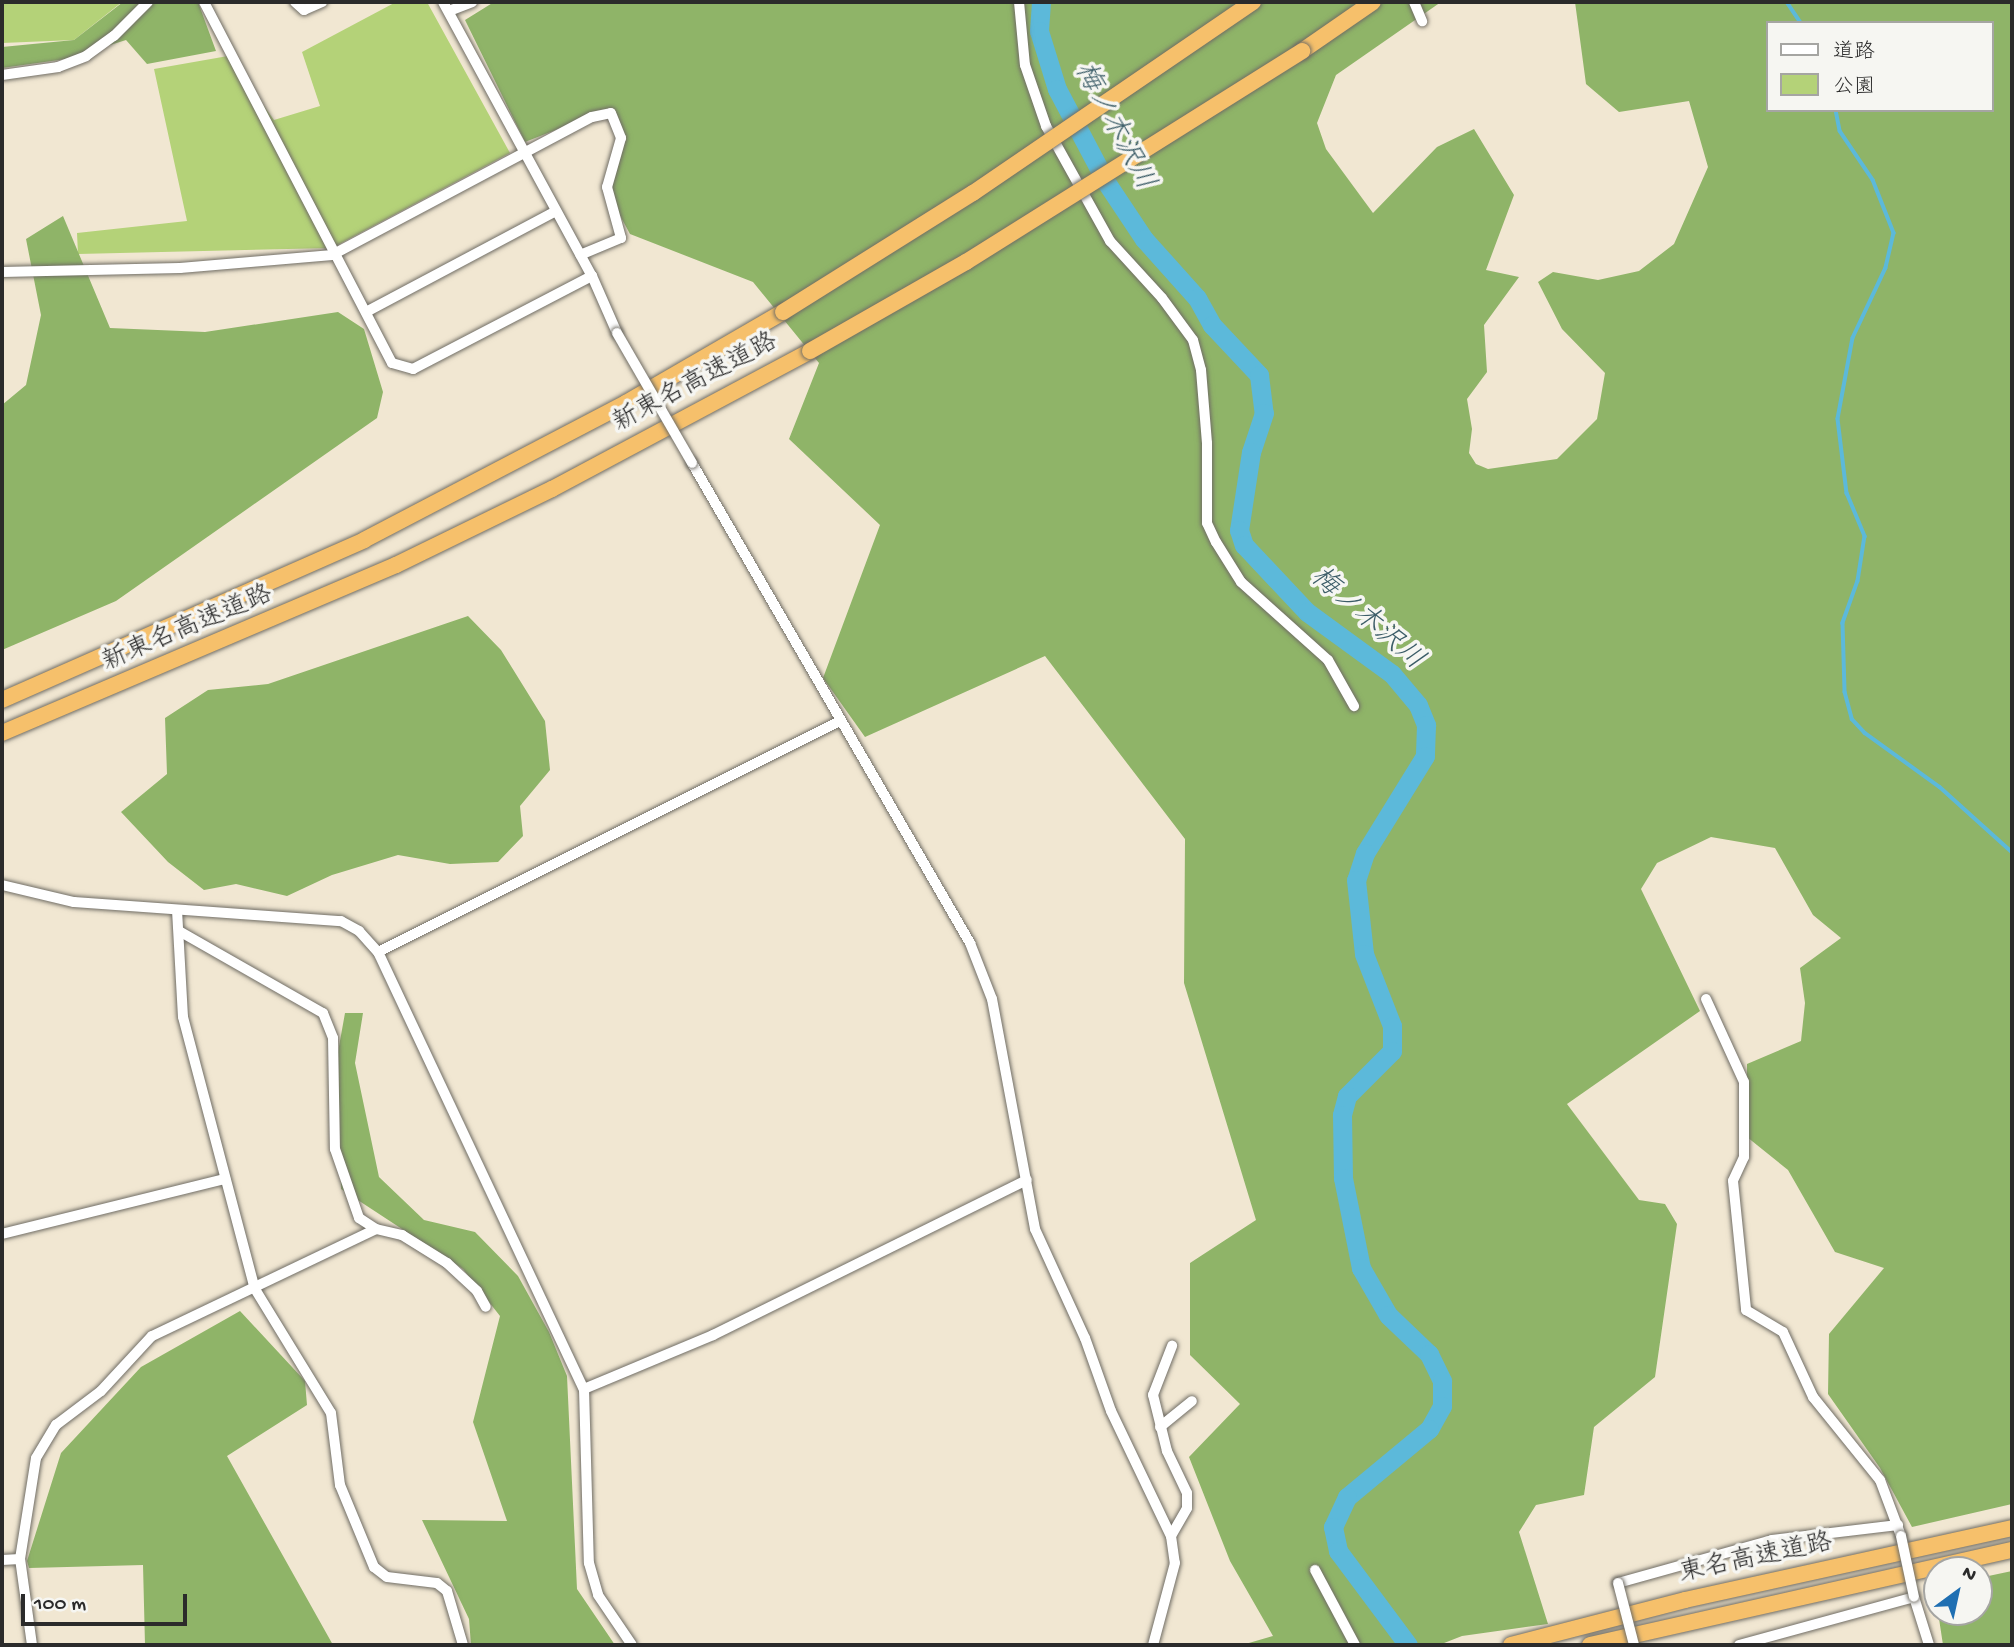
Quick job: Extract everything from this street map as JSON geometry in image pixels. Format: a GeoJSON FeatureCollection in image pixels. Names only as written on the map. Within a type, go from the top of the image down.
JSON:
{"type":"FeatureCollection","features":[{"type":"Feature","properties":{"kind":"highway","name":"新東名高速道路"},"geometry":{"type":"LineString","coordinates":[[2,699],[208,612],[375,534],[626,403],[783,312],[973,193],[1253,2]]}},
{"type":"Feature","properties":{"kind":"highway","name":"新東名高速道路"},"geometry":{"type":"LineString","coordinates":[[2,733],[397,565],[552,489],[810,351],[990,248],[1301,51],[1373,2]]}},
{"type":"Feature","properties":{"kind":"highway","name":"東名高速道路"},"geometry":{"type":"LineString","coordinates":[[1516,1644],[1685,1600],[2012,1528]]}},
{"type":"Feature","properties":{"kind":"highway","name":"東名高速道路"},"geometry":{"type":"LineString","coordinates":[[1590,1645],[2012,1550]]}},
{"type":"Feature","properties":{"kind":"street"},"geometry":{"type":"LineString","coordinates":[[2,75],[58,67],[86,56],[114,36],[148,2]]}},
{"type":"Feature","properties":{"kind":"street"},"geometry":{"type":"LineString","coordinates":[[204,2],[332,255],[392,363],[413,369],[592,276]]}},
{"type":"Feature","properties":{"kind":"street"},"geometry":{"type":"LineString","coordinates":[[295,2],[304,10],[322,2]]}},
{"type":"Feature","properties":{"kind":"street"},"geometry":{"type":"LineString","coordinates":[[472,2],[446,6],[524,156],[592,276],[617,333],[838,722],[970,943],[992,999],[1035,1229],[1086,1338],[1111,1411],[1171,1536],[1175,1563],[1153,1645]]}},
{"type":"Feature","properties":{"kind":"street"},"geometry":{"type":"LineString","coordinates":[[1018,2],[1025,65],[1046,126],[1110,242],[1163,298],[1193,340],[1201,370],[1208,443],[1207,523],[1216,542],[1241,582],[1328,660],[1354,706]]}},
{"type":"Feature","properties":{"kind":"street"},"geometry":{"type":"LineString","coordinates":[[1414,2],[1422,21]]}},
{"type":"Feature","properties":{"kind":"street"},"geometry":{"type":"LineString","coordinates":[[2,272],[180,268],[332,255],[524,156],[592,117],[611,113],[621,138],[607,187],[621,238],[580,256]]}},
{"type":"Feature","properties":{"kind":"street"},"geometry":{"type":"LineString","coordinates":[[366,312],[556,211]]}},
{"type":"Feature","properties":{"kind":"street"},"geometry":{"type":"LineString","coordinates":[[378,952],[838,722]]}},
{"type":"Feature","properties":{"kind":"street"},"geometry":{"type":"LineString","coordinates":[[2,885],[74,902],[341,921],[359,931],[378,952],[584,1389],[589,1563],[597,1595],[632,1645]]}},
{"type":"Feature","properties":{"kind":"street"},"geometry":{"type":"LineString","coordinates":[[177,910],[183,1017],[255,1289],[331,1413],[340,1485],[374,1567],[387,1577],[437,1583],[447,1591],[463,1645]]}},
{"type":"Feature","properties":{"kind":"street"},"geometry":{"type":"LineString","coordinates":[[179,931],[323,1013],[331,1024],[335,1149],[359,1218],[376,1229],[402,1235],[447,1263],[477,1291],[486,1307]]}},
{"type":"Feature","properties":{"kind":"street"},"geometry":{"type":"LineString","coordinates":[[1706,999],[1744,1082],[1744,1157],[1733,1181],[1746,1310],[1783,1332],[1813,1397],[1880,1480],[1899,1531],[1914,1597],[1929,1645]]}},
{"type":"Feature","properties":{"kind":"street"},"geometry":{"type":"LineString","coordinates":[[2,1234],[225,1179]]}},
{"type":"Feature","properties":{"kind":"street"},"geometry":{"type":"LineString","coordinates":[[584,1389],[713,1335],[1027,1180]]}},
{"type":"Feature","properties":{"kind":"street"},"geometry":{"type":"LineString","coordinates":[[32,1645],[20,1559],[36,1458],[56,1425],[101,1391],[152,1336],[376,1229]]}},
{"type":"Feature","properties":{"kind":"street"},"geometry":{"type":"LineString","coordinates":[[1171,1536],[1187,1507],[1187,1493],[1160,1427],[1153,1395],[1155,1381],[1172,1346]]}},
{"type":"Feature","properties":{"kind":"street"},"geometry":{"type":"LineString","coordinates":[[1160,1427],[1192,1401]]}},
{"type":"Feature","properties":{"kind":"street"},"geometry":{"type":"LineString","coordinates":[[1634,1645],[1618,1583],[1772,1540],[1899,1531]]}},
{"type":"Feature","properties":{"kind":"street"},"geometry":{"type":"LineString","coordinates":[[2,1560],[20,1559]]}},
{"type":"Feature","properties":{"kind":"street"},"geometry":{"type":"LineString","coordinates":[[1315,1570],[1355,1645]]}},
{"type":"Feature","properties":{"kind":"street"},"geometry":{"type":"LineString","coordinates":[[1739,1645],[1914,1597]]}},
{"type":"Feature","properties":{"kind":"green space"},"geometry":{"type":"Polygon","coordinates":[[[2,2],[122,2],[74,40],[2,43],[2,2]]]}},
{"type":"Feature","properties":{"kind":"green space"},"geometry":{"type":"Polygon","coordinates":[[[123,2],[198,2],[216,51],[147,64],[126,40],[66,59],[2,68],[2,47],[74,40],[123,2]]]}},
{"type":"Feature","properties":{"kind":"green space"},"geometry":{"type":"Polygon","coordinates":[[[396,2],[427,2],[510,153],[332,248],[78,254],[77,233],[187,221],[154,69],[228,56],[274,120],[320,106],[302,52],[396,2]]]}},
{"type":"Feature","properties":{"kind":"green space"},"geometry":{"type":"Polygon","coordinates":[[[494,2],[1441,2],[1336,75],[1317,123],[1326,149],[1373,213],[1437,147],[1474,129],[1514,195],[1486,270],[1519,277],[1484,325],[1487,372],[1467,399],[1472,429],[1469,453],[1476,464],[1488,469],[1557,459],[1597,419],[1605,373],[1562,329],[1538,282],[1553,272],[1598,280],[1639,271],[1674,244],[1708,167],[1689,101],[1619,112],[1586,84],[1575,2],[2012,2],[2012,1504],[1912,1527],[1880,1468],[1828,1394],[1829,1334],[1884,1268],[1835,1252],[1788,1170],[1747,1137],[1747,1064],[1801,1041],[1805,1003],[1800,968],[1841,938],[1813,915],[1775,848],[1711,837],[1657,863],[1641,889],[1700,1011],[1567,1104],[1639,1200],[1665,1204],[1677,1224],[1655,1377],[1594,1427],[1584,1495],[1536,1505],[1519,1532],[1548,1624],[1462,1636],[1439,1645],[1242,1645],[1273,1636],[1230,1561],[1189,1457],[1240,1404],[1190,1355],[1190,1263],[1256,1220],[1184,983],[1185,839],[1045,656],[865,737],[823,678],[880,525],[789,439],[819,363],[753,282],[630,234],[604,186],[621,138],[609,109],[525,142],[465,20],[494,2]]]}},
{"type":"Feature","properties":{"kind":"green space"},"geometry":{"type":"Polygon","coordinates":[[[63,216],[110,328],[205,332],[338,312],[364,329],[383,392],[377,418],[116,601],[2,650],[2,405],[26,385],[41,315],[26,239],[63,216]]]}},
{"type":"Feature","properties":{"kind":"green space"},"geometry":{"type":"Polygon","coordinates":[[[468,616],[501,650],[545,721],[550,770],[520,806],[523,836],[498,862],[450,864],[398,855],[332,875],[287,896],[236,884],[204,890],[168,862],[121,812],[167,774],[165,718],[208,690],[268,684],[468,616]]]}},
{"type":"Feature","properties":{"kind":"green space"},"geometry":{"type":"Polygon","coordinates":[[[345,1013],[363,1013],[355,1063],[379,1177],[424,1220],[475,1232],[518,1276],[549,1332],[567,1376],[577,1589],[615,1645],[471,1645],[469,1619],[422,1520],[507,1521],[473,1422],[500,1316],[463,1269],[341,1189],[338,1052],[345,1013]]]}},
{"type":"Feature","properties":{"kind":"green space"},"geometry":{"type":"Polygon","coordinates":[[[240,1311],[305,1381],[307,1405],[227,1456],[333,1645],[145,1645],[143,1565],[29,1568],[27,1561],[61,1453],[141,1367],[240,1311]]]}},
{"type":"Feature","properties":{"kind":"green space"},"geometry":{"type":"Polygon","coordinates":[[[2012,1571],[2012,1645],[1943,1645],[1940,1626],[1993,1626],[1993,1575],[2012,1571]]]}},
{"type":"Feature","properties":{"kind":"waterway","name":"梅ノ木沢川"},"geometry":{"type":"LineString","coordinates":[[1041,2],[1039,31],[1057,89],[1106,182],[1144,239],[1197,298],[1212,325],[1259,375],[1264,413],[1251,452],[1239,530],[1244,545],[1307,612],[1392,674],[1418,705],[1426,725],[1425,756],[1365,853],[1356,880],[1364,954],[1392,1026],[1392,1051],[1347,1096],[1342,1115],[1343,1178],[1361,1268],[1388,1315],[1429,1354],[1442,1381],[1442,1406],[1429,1429],[1347,1497],[1333,1527],[1338,1551],[1408,1645]]}},
{"type":"Feature","properties":{"kind":"waterway"},"geometry":{"type":"LineString","coordinates":[[1787,2],[1800,21]]}},
{"type":"Feature","properties":{"kind":"waterway"},"geometry":{"type":"LineString","coordinates":[[1836,112],[1840,131],[1873,180],[1894,233],[1886,268],[1853,338],[1838,419],[1847,493],[1865,536],[1858,581],[1843,623],[1845,692],[1852,719],[1865,733],[1940,787],[2012,852]]}}]}
